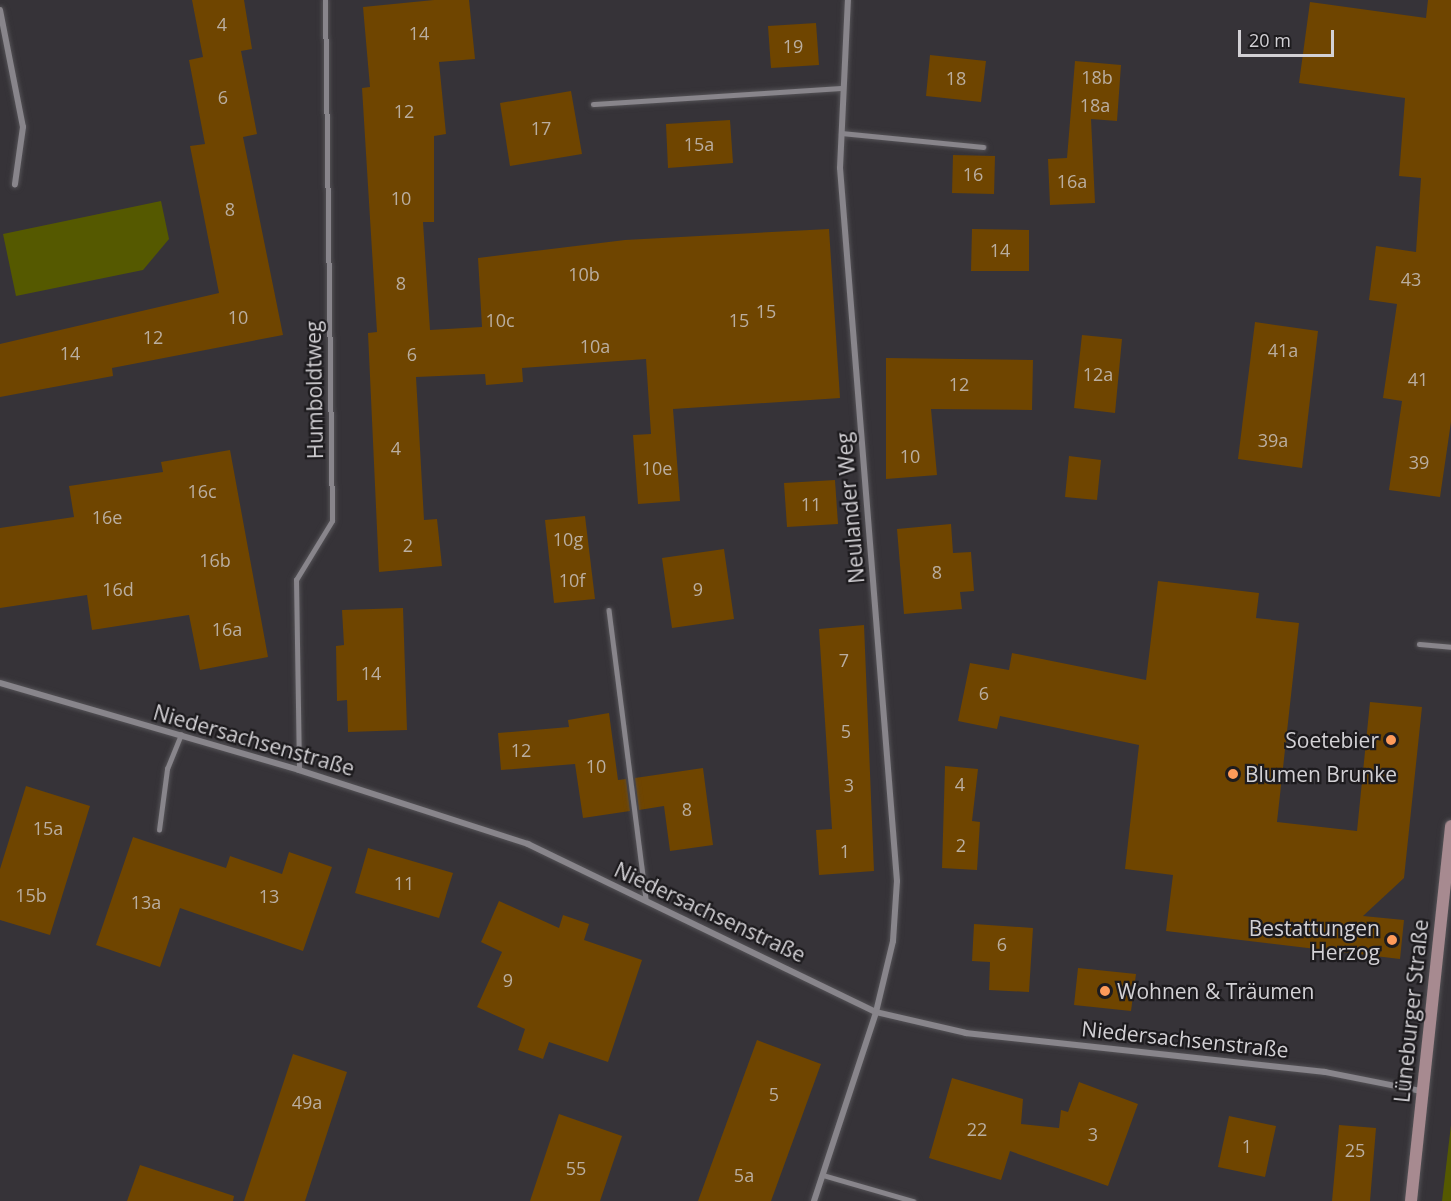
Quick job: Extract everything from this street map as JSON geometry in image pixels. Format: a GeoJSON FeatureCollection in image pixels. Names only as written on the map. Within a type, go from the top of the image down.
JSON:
{"type":"FeatureCollection","features":[{"type":"Feature","properties":{"kind":"main road","name":"Lüneburger Straße"},"geometry":{"type":"LineString","coordinates":[[1411,1201],[1451,826]]}},
{"type":"Feature","properties":{"kind":"street","name":"Neulander Weg"},"geometry":{"type":"LineString","coordinates":[[814,1201],[876,1012],[893,941],[897,881],[841,133],[848,0]]}},
{"type":"Feature","properties":{"kind":"street"},"geometry":{"type":"LineString","coordinates":[[0,10],[23,127],[15,184]]}},
{"type":"Feature","properties":{"kind":"street","name":"Niedersachsenstraße"},"geometry":{"type":"LineString","coordinates":[[0,683],[299,770],[528,844],[876,1012],[966,1033],[1314,1070],[1421,1091]]}},
{"type":"Feature","properties":{"kind":"lane","name":"Humboldtweg"},"geometry":{"type":"LineString","coordinates":[[299,770],[296,580],[332,521],[325,0]]}},
{"type":"Feature","properties":{"kind":"lane"},"geometry":{"type":"LineString","coordinates":[[593,104],[842,88]]}},
{"type":"Feature","properties":{"kind":"lane"},"geometry":{"type":"LineString","coordinates":[[841,133],[983,147]]}},
{"type":"Feature","properties":{"kind":"lane"},"geometry":{"type":"LineString","coordinates":[[609,610],[646,899]]}},
{"type":"Feature","properties":{"kind":"lane"},"geometry":{"type":"LineString","coordinates":[[1419,644],[1451,647]]}},
{"type":"Feature","properties":{"kind":"lane"},"geometry":{"type":"LineString","coordinates":[[159,830],[167,769],[181,735]]}},
{"type":"Feature","properties":{"kind":"lane"},"geometry":{"type":"LineString","coordinates":[[823,1175],[913,1201]]}},
{"type":"Feature","properties":{"kind":"shaded area"},"geometry":{"type":"Polygon","coordinates":[[[161,201],[169,239],[143,270],[16,296],[3,234],[161,201]]]}},
{"type":"Feature","properties":{"kind":"shaded area"},"geometry":{"type":"Polygon","coordinates":[[[1451,1125],[1451,1201],[1442,1201],[1451,1125]]]}},
{"type":"Feature","properties":{"kind":"building"},"geometry":{"type":"Polygon","coordinates":[[[192,0],[244,0],[252,49],[241,51],[257,134],[243,137],[283,335],[112,368],[113,376],[0,397],[0,344],[219,293],[190,146],[205,144],[189,60],[203,57],[192,0]]]}},
{"type":"Feature","properties":{"kind":"building"},"geometry":{"type":"Polygon","coordinates":[[[434,0],[469,0],[475,59],[439,62],[446,134],[434,136],[434,222],[423,222],[430,330],[482,327],[478,258],[625,240],[829,229],[840,398],[673,409],[680,501],[638,504],[633,435],[651,434],[646,359],[522,368],[523,382],[486,385],[485,374],[416,377],[424,520],[437,519],[442,566],[379,572],[368,333],[377,332],[362,88],[370,87],[363,7],[434,0]]]}},
{"type":"Feature","properties":{"kind":"building"},"geometry":{"type":"Polygon","coordinates":[[[1428,0],[1451,0],[1451,422],[1440,497],[1389,490],[1402,401],[1383,398],[1397,304],[1369,300],[1376,246],[1416,252],[1421,178],[1399,176],[1405,98],[1299,83],[1310,2],[1426,18],[1428,0]]]}},
{"type":"Feature","properties":{"kind":"building"},"geometry":{"type":"Polygon","coordinates":[[[816,23],[819,65],[771,68],[768,26],[816,23]]]}},
{"type":"Feature","properties":{"kind":"building"},"geometry":{"type":"Polygon","coordinates":[[[930,55],[986,61],[981,102],[926,96],[930,55]]]}},
{"type":"Feature","properties":{"kind":"building"},"geometry":{"type":"Polygon","coordinates":[[[1075,61],[1121,65],[1117,121],[1091,119],[1095,203],[1050,205],[1048,159],[1067,158],[1075,61]]]}},
{"type":"Feature","properties":{"kind":"building"},"geometry":{"type":"Polygon","coordinates":[[[571,91],[582,154],[510,166],[500,103],[571,91]]]}},
{"type":"Feature","properties":{"kind":"building"},"geometry":{"type":"Polygon","coordinates":[[[730,120],[733,163],[668,168],[666,124],[730,120]]]}},
{"type":"Feature","properties":{"kind":"building"},"geometry":{"type":"Polygon","coordinates":[[[953,155],[995,156],[994,194],[952,193],[953,155]]]}},
{"type":"Feature","properties":{"kind":"building"},"geometry":{"type":"Polygon","coordinates":[[[972,229],[1029,230],[1029,271],[971,271],[972,229]]]}},
{"type":"Feature","properties":{"kind":"building"},"geometry":{"type":"Polygon","coordinates":[[[1255,322],[1318,331],[1302,468],[1238,459],[1255,322]]]}},
{"type":"Feature","properties":{"kind":"building"},"geometry":{"type":"Polygon","coordinates":[[[1082,335],[1122,339],[1115,413],[1074,408],[1082,335]]]}},
{"type":"Feature","properties":{"kind":"building"},"geometry":{"type":"Polygon","coordinates":[[[886,358],[1033,360],[1032,410],[931,409],[937,475],[886,479],[886,358]]]}},
{"type":"Feature","properties":{"kind":"building"},"geometry":{"type":"Polygon","coordinates":[[[230,450],[268,657],[200,670],[189,615],[92,630],[87,595],[0,608],[0,528],[74,517],[69,486],[163,472],[161,462],[230,450]]]}},
{"type":"Feature","properties":{"kind":"building"},"geometry":{"type":"Polygon","coordinates":[[[1069,456],[1101,460],[1097,500],[1065,497],[1069,456]]]}},
{"type":"Feature","properties":{"kind":"building"},"geometry":{"type":"Polygon","coordinates":[[[835,480],[838,524],[787,527],[784,483],[835,480]]]}},
{"type":"Feature","properties":{"kind":"building"},"geometry":{"type":"Polygon","coordinates":[[[585,516],[595,599],[554,603],[545,520],[585,516]]]}},
{"type":"Feature","properties":{"kind":"building"},"geometry":{"type":"Polygon","coordinates":[[[951,524],[953,553],[971,552],[974,591],[960,592],[962,609],[904,614],[897,529],[951,524]]]}},
{"type":"Feature","properties":{"kind":"building"},"geometry":{"type":"Polygon","coordinates":[[[724,549],[734,619],[672,628],[662,558],[724,549]]]}},
{"type":"Feature","properties":{"kind":"building"},"geometry":{"type":"Polygon","coordinates":[[[1158,581],[1259,593],[1256,618],[1299,623],[1277,822],[1357,831],[1370,702],[1422,707],[1404,878],[1363,916],[1404,920],[1400,959],[1166,931],[1173,875],[1125,869],[1139,745],[1000,716],[997,729],[958,721],[970,663],[1009,670],[1012,653],[1146,680],[1158,581]]]}},
{"type":"Feature","properties":{"kind":"building"},"geometry":{"type":"Polygon","coordinates":[[[403,608],[407,730],[348,732],[347,700],[337,701],[336,646],[344,645],[342,610],[403,608]]]}},
{"type":"Feature","properties":{"kind":"building"},"geometry":{"type":"Polygon","coordinates":[[[864,625],[874,871],[819,875],[816,830],[832,829],[819,629],[864,625]]]}},
{"type":"Feature","properties":{"kind":"building"},"geometry":{"type":"Polygon","coordinates":[[[609,713],[618,780],[626,779],[630,811],[583,818],[575,764],[501,770],[498,733],[569,727],[568,720],[609,713]]]}},
{"type":"Feature","properties":{"kind":"building"},"geometry":{"type":"Polygon","coordinates":[[[945,766],[978,769],[972,821],[980,822],[977,870],[942,868],[945,766]]]}},
{"type":"Feature","properties":{"kind":"building"},"geometry":{"type":"Polygon","coordinates":[[[703,768],[713,845],[670,851],[664,806],[639,810],[635,778],[703,768]]]}},
{"type":"Feature","properties":{"kind":"building"},"geometry":{"type":"Polygon","coordinates":[[[26,786],[90,806],[50,935],[0,920],[0,869],[26,786]]]}},
{"type":"Feature","properties":{"kind":"building"},"geometry":{"type":"Polygon","coordinates":[[[133,837],[226,868],[230,856],[282,874],[289,852],[332,867],[303,951],[180,908],[160,967],[96,945],[133,837]]]}},
{"type":"Feature","properties":{"kind":"building"},"geometry":{"type":"Polygon","coordinates":[[[368,848],[453,873],[439,918],[355,893],[368,848]]]}},
{"type":"Feature","properties":{"kind":"building"},"geometry":{"type":"Polygon","coordinates":[[[499,901],[559,928],[563,915],[589,924],[584,940],[642,960],[608,1062],[549,1042],[543,1059],[518,1050],[525,1029],[477,1007],[502,952],[481,942],[499,901]]]}},
{"type":"Feature","properties":{"kind":"building"},"geometry":{"type":"Polygon","coordinates":[[[974,924],[1033,928],[1029,992],[989,990],[990,962],[972,961],[974,924]]]}},
{"type":"Feature","properties":{"kind":"building"},"geometry":{"type":"Polygon","coordinates":[[[1078,968],[1136,974],[1131,1011],[1074,1005],[1078,968]]]}},
{"type":"Feature","properties":{"kind":"building"},"geometry":{"type":"Polygon","coordinates":[[[757,1040],[821,1064],[771,1201],[698,1201],[757,1040]]]}},
{"type":"Feature","properties":{"kind":"building"},"geometry":{"type":"Polygon","coordinates":[[[293,1054],[347,1072],[305,1201],[244,1201],[293,1054]]]}},
{"type":"Feature","properties":{"kind":"building"},"geometry":{"type":"Polygon","coordinates":[[[952,1078],[1023,1099],[1021,1124],[1059,1128],[1061,1110],[1068,1112],[1079,1082],[1138,1104],[1108,1186],[1010,1151],[1001,1180],[929,1158],[952,1078]]]}},
{"type":"Feature","properties":{"kind":"building"},"geometry":{"type":"Polygon","coordinates":[[[559,1114],[622,1136],[600,1201],[530,1201],[559,1114]]]}},
{"type":"Feature","properties":{"kind":"building"},"geometry":{"type":"Polygon","coordinates":[[[1229,1116],[1276,1126],[1265,1177],[1218,1167],[1229,1116]]]}},
{"type":"Feature","properties":{"kind":"building"},"geometry":{"type":"Polygon","coordinates":[[[1339,1125],[1376,1128],[1370,1201],[1332,1201],[1339,1125]]]}},
{"type":"Feature","properties":{"kind":"building"},"geometry":{"type":"Polygon","coordinates":[[[140,1165],[234,1196],[233,1201],[127,1201],[140,1165]]]}},
{"type":"Feature","properties":{"kind":"place","name":"Soetebier"},"geometry":{"type":"Point","coordinates":[1391,740]}},
{"type":"Feature","properties":{"kind":"place","name":"Blumen Brunke"},"geometry":{"type":"Point","coordinates":[1233,774]}},
{"type":"Feature","properties":{"kind":"place","name":"Bestattungen Herzog"},"geometry":{"type":"Point","coordinates":[1392,940]}},
{"type":"Feature","properties":{"kind":"place","name":"Wohnen & Träumen"},"geometry":{"type":"Point","coordinates":[1105,991]}}]}
